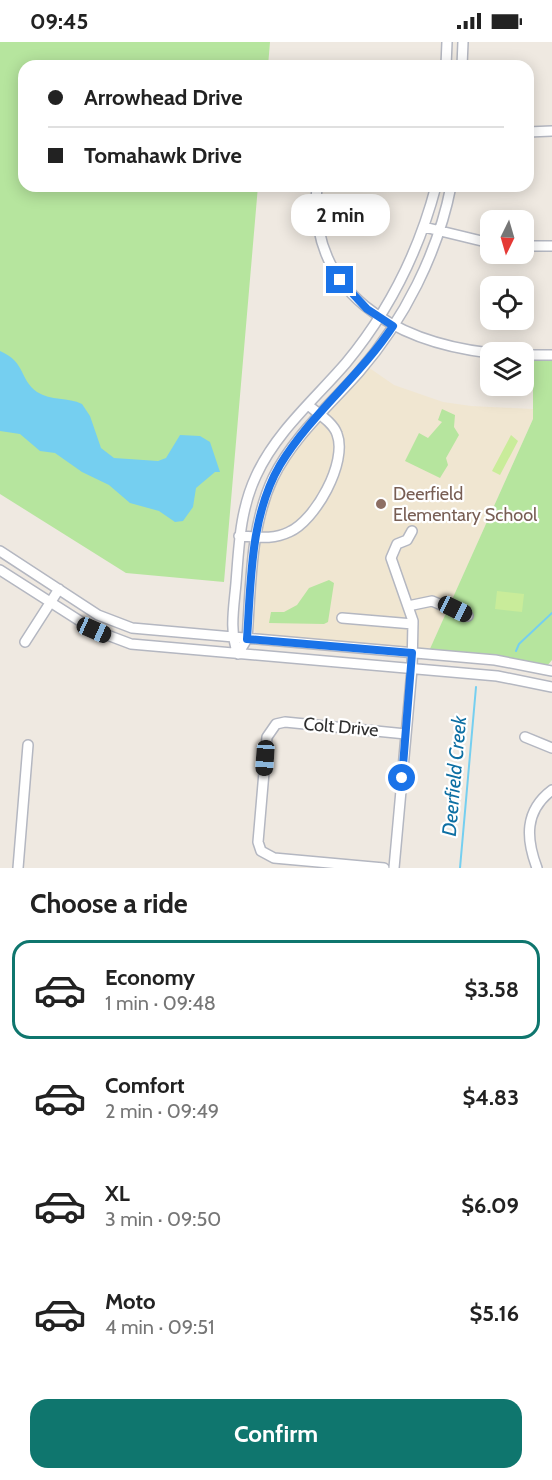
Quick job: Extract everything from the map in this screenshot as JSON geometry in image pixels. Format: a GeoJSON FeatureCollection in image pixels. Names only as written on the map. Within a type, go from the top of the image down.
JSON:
{"type":"FeatureCollection","features":[{"type":"Feature","properties":{"kind":"street"},"geometry":{"type":"LineString","coordinates":[[446,60],[447,42]]}},
{"type":"Feature","properties":{"kind":"street"},"geometry":{"type":"LineString","coordinates":[[462,60],[463,42]]}},
{"type":"Feature","properties":{"kind":"street"},"geometry":{"type":"LineString","coordinates":[[534,132],[552,132]]}},
{"type":"Feature","properties":{"kind":"street"},"geometry":{"type":"LineString","coordinates":[[317,192],[319,231],[327,258],[347,289],[393,326],[427,340],[480,351]]}},
{"type":"Feature","properties":{"kind":"street"},"geometry":{"type":"LineString","coordinates":[[238,654],[231,638],[239,536],[257,474],[275,445],[361,345],[379,317],[405,273],[424,226],[434,192]]}},
{"type":"Feature","properties":{"kind":"street"},"geometry":{"type":"LineString","coordinates":[[238,654],[247,639],[256,537],[266,494],[280,465],[320,415],[360,371],[393,326],[426,265],[439,231],[449,192]]}},
{"type":"Feature","properties":{"kind":"street"},"geometry":{"type":"LineString","coordinates":[[424,226],[480,241]]}},
{"type":"Feature","properties":{"kind":"street"},"geometry":{"type":"LineString","coordinates":[[534,246],[552,246]]}},
{"type":"Feature","properties":{"kind":"street"},"geometry":{"type":"LineString","coordinates":[[534,355],[552,355]]}},
{"type":"Feature","properties":{"kind":"street"},"geometry":{"type":"LineString","coordinates":[[239,536],[267,538],[290,532],[308,519],[319,504],[337,463],[339,443],[335,429],[308,405]]}},
{"type":"Feature","properties":{"kind":"street"},"geometry":{"type":"LineString","coordinates":[[394,868],[412,669],[412,624],[391,558],[397,544],[407,540],[412,531]]}},
{"type":"Feature","properties":{"kind":"street"},"geometry":{"type":"LineString","coordinates":[[0,551],[98,615],[132,628],[495,660],[552,671]]}},
{"type":"Feature","properties":{"kind":"street"},"geometry":{"type":"LineString","coordinates":[[0,570],[94,630],[120,641],[144,646],[497,676],[552,687]]}},
{"type":"Feature","properties":{"kind":"street"},"geometry":{"type":"LineString","coordinates":[[25,642],[59,589]]}},
{"type":"Feature","properties":{"kind":"street"},"geometry":{"type":"LineString","coordinates":[[408,606],[432,601],[468,616]]}},
{"type":"Feature","properties":{"kind":"street"},"geometry":{"type":"LineString","coordinates":[[342,618],[412,624]]}},
{"type":"Feature","properties":{"kind":"street","name":"Colt Drive"},"geometry":{"type":"LineString","coordinates":[[384,868],[266,855],[258,842],[267,737],[276,724],[285,722],[406,734]]}},
{"type":"Feature","properties":{"kind":"street"},"geometry":{"type":"LineString","coordinates":[[525,737],[552,748]]}},
{"type":"Feature","properties":{"kind":"street"},"geometry":{"type":"LineString","coordinates":[[18,868],[28,745]]}},
{"type":"Feature","properties":{"kind":"street"},"geometry":{"type":"LineString","coordinates":[[537,868],[531,853],[528,829],[536,807],[552,790]]}},
{"type":"Feature","properties":{"kind":"shaded area","name":"Deerfield Elementary School"},"geometry":{"type":"Polygon","coordinates":[[[368,367],[394,385],[443,402],[471,406],[533,409],[533,419],[429,651],[258,635],[252,626],[262,525],[275,484],[305,437],[368,367]]]}},
{"type":"Feature","properties":{"kind":"green space"},"geometry":{"type":"Polygon","coordinates":[[[0,42],[270,42],[268,60],[18,60],[18,192],[257,192],[224,582],[126,573],[0,494],[0,42]]]}},
{"type":"Feature","properties":{"kind":"green space"},"geometry":{"type":"Polygon","coordinates":[[[552,359],[552,660],[547,666],[492,656],[429,651],[533,419],[534,360],[552,359]]]}},
{"type":"Feature","properties":{"kind":"green space"},"geometry":{"type":"Polygon","coordinates":[[[442,409],[455,415],[454,427],[459,435],[446,458],[448,465],[440,478],[405,461],[419,433],[428,438],[442,422],[438,420],[442,409]]]}},
{"type":"Feature","properties":{"kind":"green space"},"geometry":{"type":"Polygon","coordinates":[[[511,435],[518,441],[500,475],[492,471],[511,435]]]}},
{"type":"Feature","properties":{"kind":"green space"},"geometry":{"type":"Polygon","coordinates":[[[329,580],[334,583],[328,622],[324,624],[269,623],[271,612],[284,612],[297,605],[309,588],[329,580]]]}},
{"type":"Feature","properties":{"kind":"green space"},"geometry":{"type":"Polygon","coordinates":[[[497,591],[524,594],[522,612],[495,609],[497,591]]]}},
{"type":"Feature","properties":{"kind":"water"},"geometry":{"type":"Polygon","coordinates":[[[0,351],[14,360],[27,382],[37,392],[48,397],[82,404],[90,416],[101,448],[114,458],[158,461],[166,458],[180,435],[200,436],[210,442],[220,472],[215,472],[196,488],[193,507],[183,521],[175,522],[159,511],[130,503],[109,485],[82,472],[55,453],[40,451],[20,434],[0,431],[0,351]]]}},
{"type":"Feature","properties":{"kind":"waterway","name":"Deerfield Creek"},"geometry":{"type":"LineString","coordinates":[[516,651],[519,644],[552,613]]}},
{"type":"Feature","properties":{"kind":"waterway","name":"Deerfield Creek"},"geometry":{"type":"LineString","coordinates":[[460,868],[476,687]]}},
{"type":"Feature","properties":{"kind":"place","name":"Deerfield Elementary School"},"geometry":{"type":"Point","coordinates":[381,504]}},
{"type":"Feature","properties":{"kind":"route"},"geometry":{"type":"LineString","coordinates":[[340,280],[367,309],[393,326],[360,371],[287,454],[266,494],[255,545],[247,639],[412,653],[402,778]]}}]}
